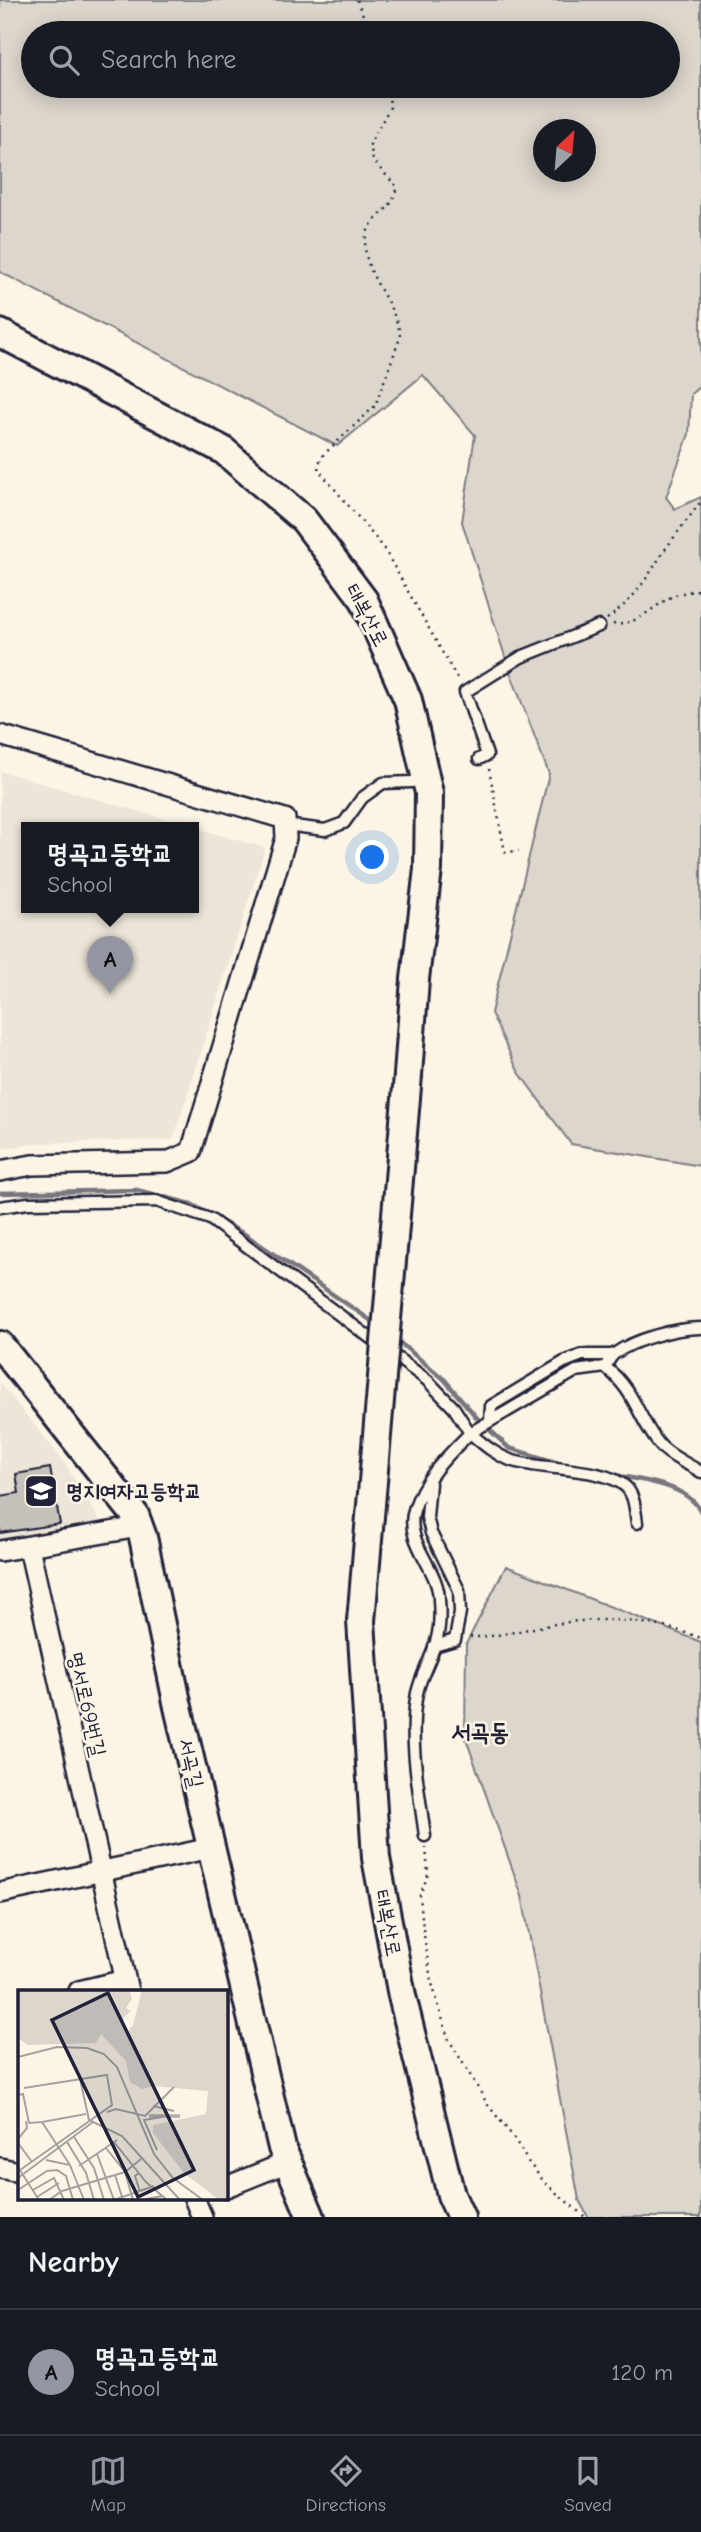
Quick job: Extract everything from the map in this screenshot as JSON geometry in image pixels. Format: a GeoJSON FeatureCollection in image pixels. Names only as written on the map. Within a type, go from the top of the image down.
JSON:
{"type":"FeatureCollection","features":[{"type":"Feature","properties":{"kind":"street","name":"태복산로"},"geometry":{"type":"LineString","coordinates":[[0,333],[223,450],[304,520],[364,600],[408,699],[429,793],[428,869],[415,979],[361,1621],[376,1858],[402,1996],[451,2195],[461,2217]]}},
{"type":"Feature","properties":{"kind":"street"},"geometry":{"type":"LineString","coordinates":[[0,735],[285,819],[286,838],[191,1152],[167,1162],[32,1165],[0,1171]]}},
{"type":"Feature","properties":{"kind":"street","name":"서곡길"},"geometry":{"type":"LineString","coordinates":[[0,1345],[135,1515],[282,2148],[311,2217]]}},
{"type":"Feature","properties":{"kind":"street"},"geometry":{"type":"LineString","coordinates":[[0,1551],[139,1527]]}},
{"type":"Feature","properties":{"kind":"street","name":"명서로69번길"},"geometry":{"type":"LineString","coordinates":[[29,1547],[126,1986]]}},
{"type":"Feature","properties":{"kind":"street"},"geometry":{"type":"LineString","coordinates":[[0,1893],[211,1847]]}},
{"type":"Feature","properties":{"kind":"street"},"geometry":{"type":"LineString","coordinates":[[88,1990],[126,1986]]}},
{"type":"Feature","properties":{"kind":"street"},"geometry":{"type":"LineString","coordinates":[[228,2186],[288,2162]]}},
{"type":"Feature","properties":{"kind":"street"},"geometry":{"type":"LineString","coordinates":[[0,2168],[18,2172]]}},
{"type":"Feature","properties":{"kind":"lane"},"geometry":{"type":"LineString","coordinates":[[483,757],[465,692],[521,657],[599,626]]}},
{"type":"Feature","properties":{"kind":"lane"},"geometry":{"type":"LineString","coordinates":[[285,825],[325,830],[344,823],[362,798],[383,783],[412,782]]}},
{"type":"Feature","properties":{"kind":"lane"},"geometry":{"type":"LineString","coordinates":[[0,1207],[28,1203],[156,1201],[210,1219],[427,1380],[454,1408],[470,1433],[493,1452],[513,1461],[600,1475],[615,1481],[633,1497],[637,1523]]}},
{"type":"Feature","properties":{"kind":"lane"},"geometry":{"type":"LineString","coordinates":[[490,1421],[491,1406],[564,1362],[582,1355],[612,1355],[657,1335],[701,1328]]}},
{"type":"Feature","properties":{"kind":"lane"},"geometry":{"type":"LineString","coordinates":[[605,1367],[612,1355]]}},
{"type":"Feature","properties":{"kind":"lane"},"geometry":{"type":"LineString","coordinates":[[425,1836],[414,1743],[417,1692],[438,1636],[440,1597],[431,1571],[414,1538],[412,1522],[414,1509],[439,1464],[470,1433],[490,1421],[576,1371],[605,1367],[620,1379],[635,1400],[650,1432],[662,1447],[701,1472]]}},
{"type":"Feature","properties":{"kind":"lane"},"geometry":{"type":"LineString","coordinates":[[431,1476],[427,1517],[431,1533],[459,1590],[460,1612],[456,1640],[434,1646]]}},
{"type":"Feature","properties":{"kind":"path"},"geometry":{"type":"LineString","coordinates":[[357,0],[365,21]]}},
{"type":"Feature","properties":{"kind":"path"},"geometry":{"type":"LineString","coordinates":[[389,98],[390,107],[370,144],[373,161],[397,187],[391,203],[368,232],[366,244],[377,285],[394,316],[400,330],[400,338],[375,406],[321,457],[318,469],[383,547],[465,692]]}},
{"type":"Feature","properties":{"kind":"path"},"geometry":{"type":"LineString","coordinates":[[599,626],[627,605],[645,583],[701,501]]}},
{"type":"Feature","properties":{"kind":"path"},"geometry":{"type":"LineString","coordinates":[[599,626],[623,625],[677,595],[701,589]]}},
{"type":"Feature","properties":{"kind":"path"},"geometry":{"type":"LineString","coordinates":[[483,757],[505,852],[520,851]]}},
{"type":"Feature","properties":{"kind":"path"},"geometry":{"type":"LineString","coordinates":[[456,1637],[502,1636],[573,1621],[624,1620],[676,1629],[701,1638]]}},
{"type":"Feature","properties":{"kind":"path"},"geometry":{"type":"LineString","coordinates":[[425,1836],[428,1875],[420,1895],[423,1929],[431,1980],[448,2038],[488,2105],[514,2138],[529,2163],[546,2183],[585,2217]]}},
{"type":"Feature","properties":{"kind":"shaded area"},"geometry":{"type":"Polygon","coordinates":[[[0,0],[701,0],[701,385],[691,394],[689,434],[666,497],[675,509],[701,497],[701,1166],[571,1144],[518,1071],[491,1013],[549,774],[509,669],[462,522],[475,435],[423,375],[337,446],[0,272],[0,0]]]}},
{"type":"Feature","properties":{"kind":"shaded area"},"geometry":{"type":"Polygon","coordinates":[[[0,771],[176,822],[21,822],[21,913],[199,913],[199,829],[265,848],[173,1140],[37,1143],[0,1149],[0,771]]]}},
{"type":"Feature","properties":{"kind":"shaded area","name":"명지여자고등학교"},"geometry":{"type":"Polygon","coordinates":[[[0,1383],[62,1459],[102,1524],[0,1539],[0,1383]]]}},
{"type":"Feature","properties":{"kind":"shaded area"},"geometry":{"type":"Polygon","coordinates":[[[506,1566],[701,1642],[701,2217],[588,2217],[579,2200],[522,1896],[465,1736],[466,1644],[506,1566]]]}},
{"type":"Feature","properties":{"kind":"building"},"geometry":{"type":"Polygon","coordinates":[[[50,1468],[60,1524],[0,1533],[0,1496],[19,1493],[16,1474],[50,1468]]]}},
{"type":"Feature","properties":{"kind":"waterway"},"geometry":{"type":"LineString","coordinates":[[0,1193],[137,1190],[191,1204],[246,1235],[376,1324]]}},
{"type":"Feature","properties":{"kind":"waterway"},"geometry":{"type":"LineString","coordinates":[[394,1338],[444,1379],[478,1419],[509,1448],[565,1465]]}},
{"type":"Feature","properties":{"kind":"waterway"},"geometry":{"type":"LineString","coordinates":[[615,1475],[675,1490],[686,1495],[701,1512]]}},
{"type":"Feature","properties":{"kind":"place","name":"명곡고등학교"},"geometry":{"type":"Point","coordinates":[110,994]}},
{"type":"Feature","properties":{"kind":"place","name":"명지여자고등학교"},"geometry":{"type":"Point","coordinates":[41,1491]}},
{"type":"Feature","properties":{"kind":"district","name":"서곡동"},"geometry":{"type":"Point","coordinates":[480,1732]}}]}
